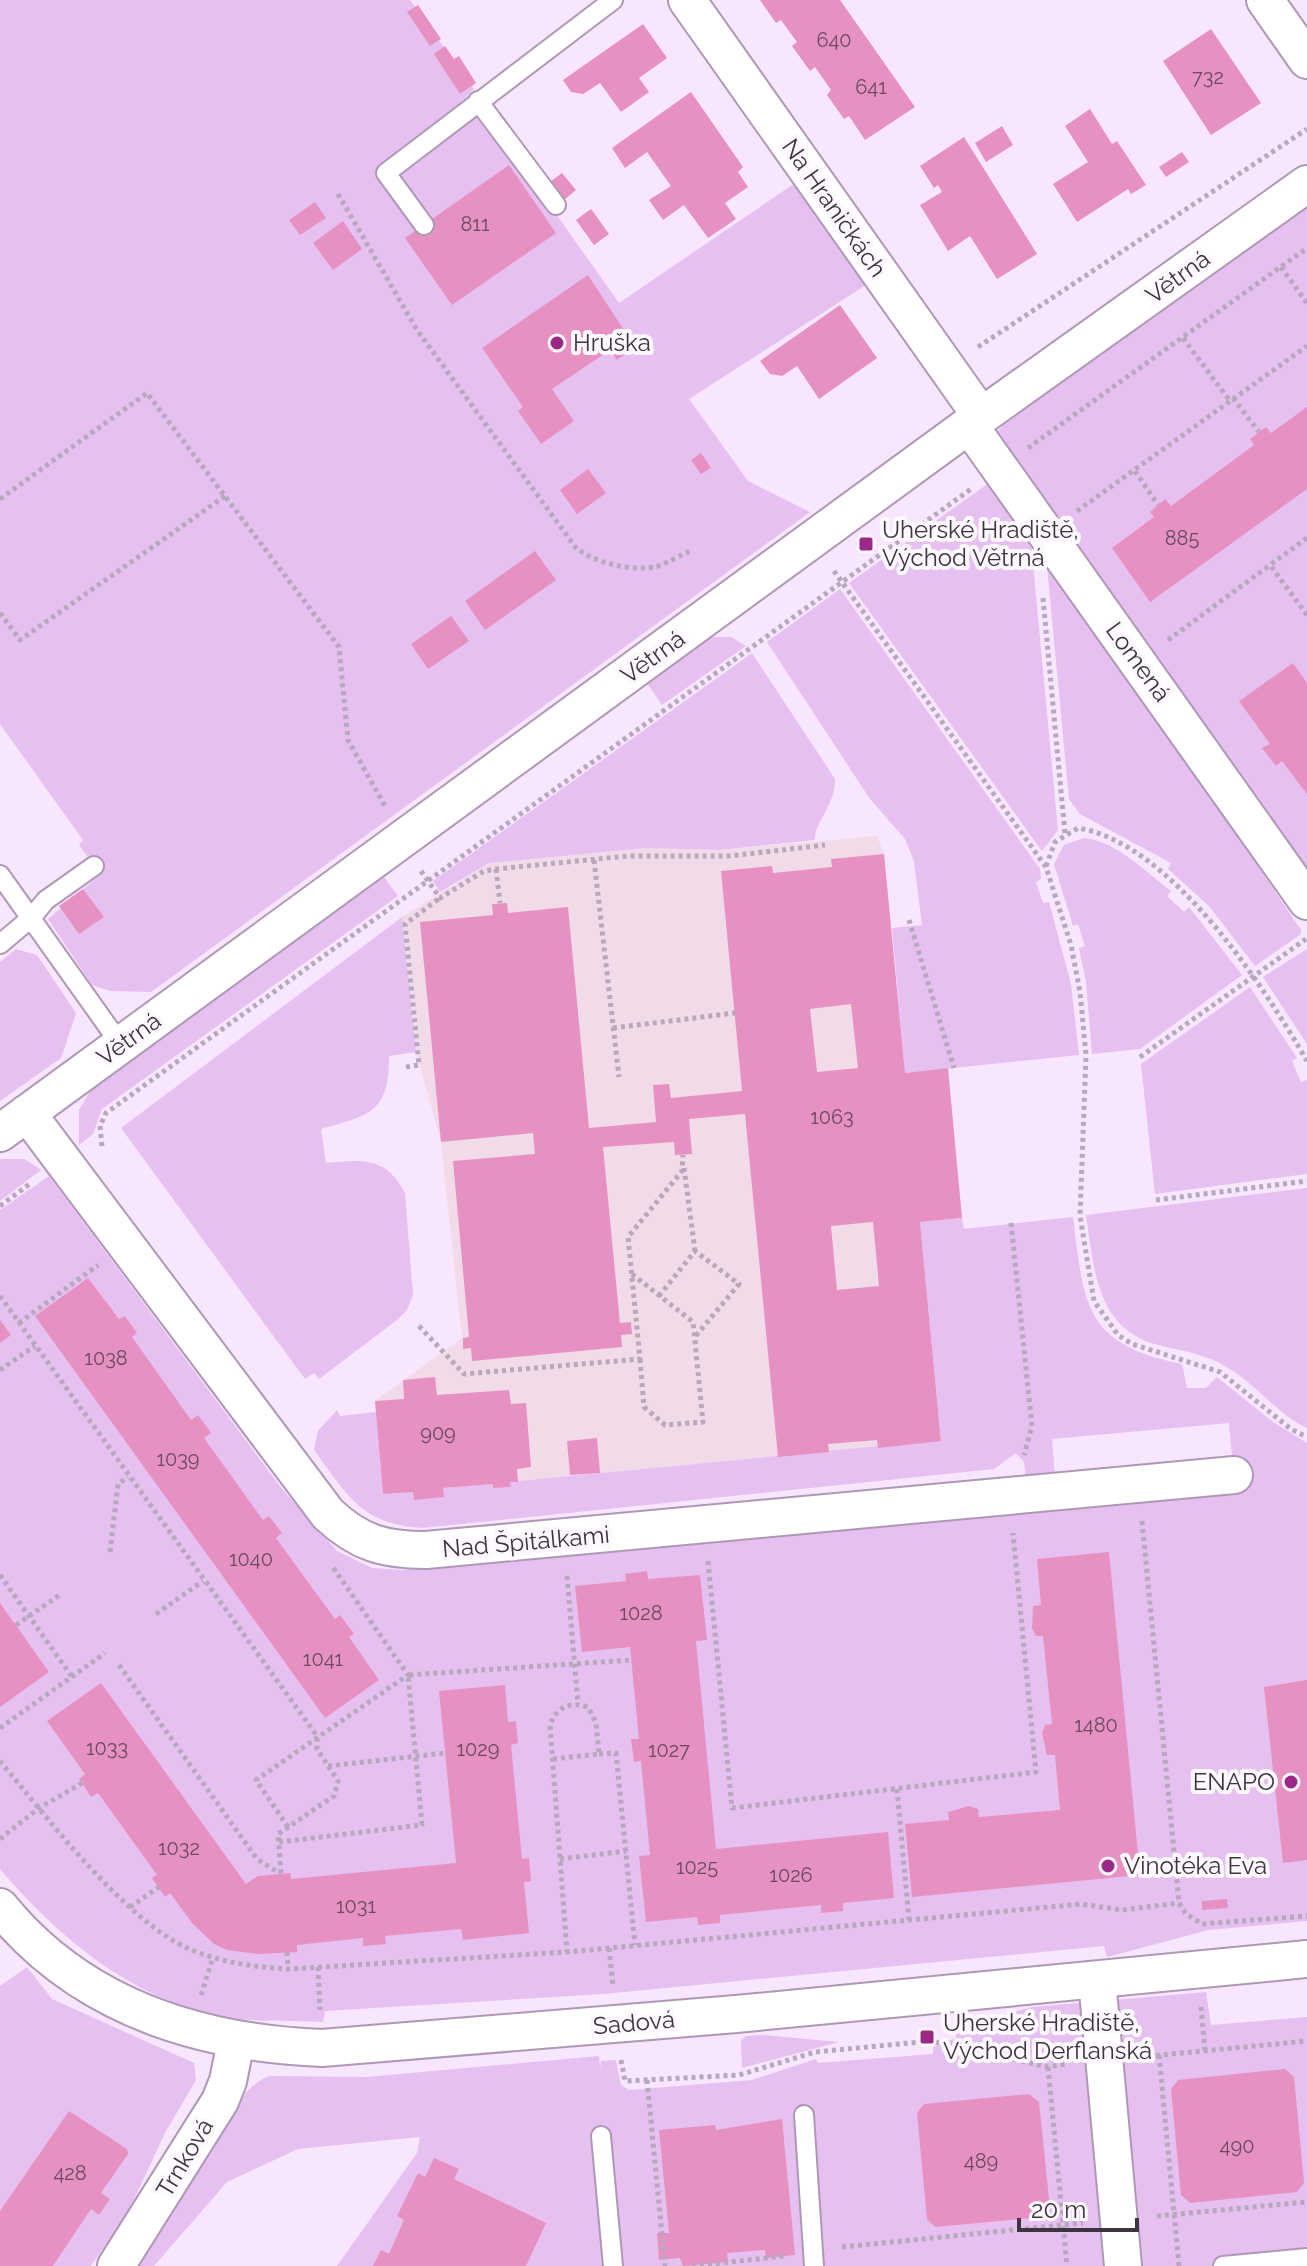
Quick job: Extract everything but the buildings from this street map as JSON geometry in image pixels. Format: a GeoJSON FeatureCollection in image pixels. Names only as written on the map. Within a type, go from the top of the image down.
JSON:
{"type":"FeatureCollection","features":[{"type":"Feature","properties":{"kind":"street","name":"Na Hraničkách"},"geometry":{"type":"LineString","coordinates":[[687,0],[948,367],[975,420]]}},
{"type":"Feature","properties":{"kind":"street"},"geometry":{"type":"LineString","coordinates":[[1265,0],[1307,60]]}},
{"type":"Feature","properties":{"kind":"street","name":"Větrná"},"geometry":{"type":"LineString","coordinates":[[13,1123],[975,420],[1307,184]]}},
{"type":"Feature","properties":{"kind":"street","name":"Lomená"},"geometry":{"type":"LineString","coordinates":[[975,420],[999,469],[1307,901]]}},
{"type":"Feature","properties":{"kind":"street","name":"Nad Špitálkami"},"geometry":{"type":"LineString","coordinates":[[13,1123],[328,1514],[346,1531],[374,1546],[397,1550],[563,1539],[1234,1475]]}},
{"type":"Feature","properties":{"kind":"street","name":"Sadová"},"geometry":{"type":"LineString","coordinates":[[0,1907],[39,1950],[111,2000],[178,2026],[236,2041],[322,2048],[617,2024],[1307,1959]]}},
{"type":"Feature","properties":{"kind":"street"},"geometry":{"type":"LineString","coordinates":[[1097,1980],[1123,2266]]}},
{"type":"Feature","properties":{"kind":"street","name":"Trnková"},"geometry":{"type":"LineString","coordinates":[[116,2266],[220,2101],[228,2081],[236,2041]]}},
{"type":"Feature","properties":{"kind":"lane"},"geometry":{"type":"LineString","coordinates":[[424,225],[386,173],[613,0]]}},
{"type":"Feature","properties":{"kind":"lane"},"geometry":{"type":"LineString","coordinates":[[478,101],[556,205]]}},
{"type":"Feature","properties":{"kind":"lane"},"geometry":{"type":"LineString","coordinates":[[0,944],[31,918],[46,900],[94,866]]}},
{"type":"Feature","properties":{"kind":"lane"},"geometry":{"type":"LineString","coordinates":[[0,875],[121,1045]]}},
{"type":"Feature","properties":{"kind":"lane"},"geometry":{"type":"LineString","coordinates":[[804,2115],[814,2260]]}},
{"type":"Feature","properties":{"kind":"lane"},"geometry":{"type":"LineString","coordinates":[[601,2136],[613,2266]]}},
{"type":"Feature","properties":{"kind":"lane"},"geometry":{"type":"LineString","coordinates":[[1223,2266],[1307,2258]]}},
{"type":"Feature","properties":{"kind":"path"},"geometry":{"type":"LineString","coordinates":[[948,367],[1307,129]]}},
{"type":"Feature","properties":{"kind":"path"},"geometry":{"type":"LineString","coordinates":[[338,194],[417,330],[576,548],[594,561],[655,567],[690,551]]}},
{"type":"Feature","properties":{"kind":"path"},"geometry":{"type":"LineString","coordinates":[[105,1154],[99,1138],[106,1113],[1307,248]]}},
{"type":"Feature","properties":{"kind":"path"},"geometry":{"type":"LineString","coordinates":[[1281,267],[1307,303]]}},
{"type":"Feature","properties":{"kind":"path"},"geometry":{"type":"LineString","coordinates":[[1183,338],[1259,432]]}},
{"type":"Feature","properties":{"kind":"path"},"geometry":{"type":"LineString","coordinates":[[1045,534],[1307,346]]}},
{"type":"Feature","properties":{"kind":"path"},"geometry":{"type":"LineString","coordinates":[[0,499],[147,393],[225,496],[20,640],[0,613]]}},
{"type":"Feature","properties":{"kind":"path"},"geometry":{"type":"LineString","coordinates":[[1135,471],[1158,505]]}},
{"type":"Feature","properties":{"kind":"path"},"geometry":{"type":"LineString","coordinates":[[1138,661],[1307,538]]}},
{"type":"Feature","properties":{"kind":"path"},"geometry":{"type":"LineString","coordinates":[[812,541],[1046,867],[1071,945],[1080,992],[1086,1055],[1080,1216],[1094,1301],[1118,1335],[1132,1344],[1220,1372],[1291,1429],[1307,1437]]}},
{"type":"Feature","properties":{"kind":"path"},"geometry":{"type":"LineString","coordinates":[[1270,565],[1307,615]]}},
{"type":"Feature","properties":{"kind":"path"},"geometry":{"type":"LineString","coordinates":[[1042,589],[1065,834]]}},
{"type":"Feature","properties":{"kind":"path"},"geometry":{"type":"LineString","coordinates":[[1046,867],[1055,842],[1078,828],[1107,835],[1162,873],[1182,890],[1221,934],[1281,1016],[1307,1061]]}},
{"type":"Feature","properties":{"kind":"path"},"geometry":{"type":"LineString","coordinates":[[594,860],[619,1077]]}},
{"type":"Feature","properties":{"kind":"path"},"geometry":{"type":"LineString","coordinates":[[496,869],[500,903]]}},
{"type":"Feature","properties":{"kind":"path"},"geometry":{"type":"LineString","coordinates":[[406,1067],[419,1065],[405,924],[440,898]]}},
{"type":"Feature","properties":{"kind":"path"},"geometry":{"type":"LineString","coordinates":[[909,920],[954,1068]]}},
{"type":"Feature","properties":{"kind":"path"},"geometry":{"type":"LineString","coordinates":[[1140,1057],[1307,938]]}},
{"type":"Feature","properties":{"kind":"path"},"geometry":{"type":"LineString","coordinates":[[613,1028],[735,1013]]}},
{"type":"Feature","properties":{"kind":"path"},"geometry":{"type":"LineString","coordinates":[[683,1155],[695,1251],[739,1284],[694,1338]]}},
{"type":"Feature","properties":{"kind":"path"},"geometry":{"type":"LineString","coordinates":[[632,1274],[693,1322],[703,1422],[665,1425],[644,1407],[628,1237],[684,1168]]}},
{"type":"Feature","properties":{"kind":"path"},"geometry":{"type":"LineString","coordinates":[[1156,1200],[1307,1181]]}},
{"type":"Feature","properties":{"kind":"path"},"geometry":{"type":"LineString","coordinates":[[1011,1223],[1032,1426],[1029,1446],[1020,1461]]}},
{"type":"Feature","properties":{"kind":"path"},"geometry":{"type":"LineString","coordinates":[[659,1296],[695,1251]]}},
{"type":"Feature","properties":{"kind":"path"},"geometry":{"type":"LineString","coordinates":[[19,1323],[105,1260]]}},
{"type":"Feature","properties":{"kind":"path"},"geometry":{"type":"LineString","coordinates":[[0,1296],[317,1736],[317,1749],[338,1781],[334,1796],[278,1834],[281,1874],[257,1859],[119,1665]]}},
{"type":"Feature","properties":{"kind":"path"},"geometry":{"type":"LineString","coordinates":[[419,1326],[464,1374],[640,1359]]}},
{"type":"Feature","properties":{"kind":"path"},"geometry":{"type":"LineString","coordinates":[[0,1370],[35,1346]]}},
{"type":"Feature","properties":{"kind":"path"},"geometry":{"type":"LineString","coordinates":[[110,1552],[118,1484],[128,1477]]}},
{"type":"Feature","properties":{"kind":"path"},"geometry":{"type":"LineString","coordinates":[[1138,1484],[1179,1903],[1186,1914],[1202,1924],[1307,1916]]}},
{"type":"Feature","properties":{"kind":"path"},"geometry":{"type":"LineString","coordinates":[[707,1545],[732,1808],[1036,1772],[1009,1496]]}},
{"type":"Feature","properties":{"kind":"path"},"geometry":{"type":"LineString","coordinates":[[563,1539],[578,1704]]}},
{"type":"Feature","properties":{"kind":"path"},"geometry":{"type":"LineString","coordinates":[[279,1842],[422,1825],[408,1675],[324,1555]]}},
{"type":"Feature","properties":{"kind":"path"},"geometry":{"type":"LineString","coordinates":[[0,1575],[72,1677]]}},
{"type":"Feature","properties":{"kind":"path"},"geometry":{"type":"LineString","coordinates":[[156,1614],[203,1581]]}},
{"type":"Feature","properties":{"kind":"path"},"geometry":{"type":"LineString","coordinates":[[16,1625],[61,1594]]}},
{"type":"Feature","properties":{"kind":"path"},"geometry":{"type":"LineString","coordinates":[[0,1728],[105,1653]]}},
{"type":"Feature","properties":{"kind":"path"},"geometry":{"type":"LineString","coordinates":[[288,1827],[256,1780],[408,1675],[631,1660]]}},
{"type":"Feature","properties":{"kind":"path"},"geometry":{"type":"LineString","coordinates":[[567,1952],[550,1725],[555,1712],[578,1704],[594,1713],[599,1754]]}},
{"type":"Feature","properties":{"kind":"path"},"geometry":{"type":"LineString","coordinates":[[328,1766],[445,1753]]}},
{"type":"Feature","properties":{"kind":"path"},"geometry":{"type":"LineString","coordinates":[[553,1759],[616,1753],[635,1945]]}},
{"type":"Feature","properties":{"kind":"path"},"geometry":{"type":"LineString","coordinates":[[0,1761],[129,1907],[184,1947],[223,1961],[288,1969],[567,1952],[1081,1904],[1122,1910],[1179,1903]]}},
{"type":"Feature","properties":{"kind":"path"},"geometry":{"type":"LineString","coordinates":[[0,1839],[39,1808],[82,1783]]}},
{"type":"Feature","properties":{"kind":"path"},"geometry":{"type":"LineString","coordinates":[[897,1789],[909,1920]]}},
{"type":"Feature","properties":{"kind":"path"},"geometry":{"type":"LineString","coordinates":[[560,1859],[626,1851]]}},
{"type":"Feature","properties":{"kind":"path"},"geometry":{"type":"LineString","coordinates":[[129,1907],[159,1887]]}},
{"type":"Feature","properties":{"kind":"path"},"geometry":{"type":"LineString","coordinates":[[287,1952],[288,1969]]}},
{"type":"Feature","properties":{"kind":"path"},"geometry":{"type":"LineString","coordinates":[[617,2024],[625,2081],[739,2075],[815,2052],[931,2041],[1048,2067],[1307,2041]]}},
{"type":"Feature","properties":{"kind":"path"},"geometry":{"type":"LineString","coordinates":[[1159,2055],[1179,2266]]}},
{"type":"Feature","properties":{"kind":"path"},"geometry":{"type":"LineString","coordinates":[[1048,2067],[1067,2266]]}},
{"type":"Feature","properties":{"kind":"path"},"geometry":{"type":"LineString","coordinates":[[647,2080],[665,2266]]}},
{"type":"Feature","properties":{"kind":"path"},"geometry":{"type":"LineString","coordinates":[[692,2266],[814,2260],[868,2245]]}},
{"type":"Feature","properties":{"kind":"shaded area"},"geometry":{"type":"Polygon","coordinates":[[[0,0],[410,0],[474,89],[464,98],[471,94],[619,303],[801,179],[872,281],[689,399],[748,481],[810,512],[151,992],[110,991],[92,985],[48,919],[101,874],[79,845],[83,840],[0,724],[0,0]]]}},
{"type":"Feature","properties":{"kind":"shaded area"},"geometry":{"type":"Polygon","coordinates":[[[1307,206],[1307,892],[994,436],[1003,425],[1307,206]]]}},
{"type":"Feature","properties":{"kind":"shaded area"},"geometry":{"type":"Polygon","coordinates":[[[993,480],[1030,532],[1058,830],[1042,851],[849,583],[993,480]]]}},
{"type":"Feature","properties":{"kind":"shaded area"},"geometry":{"type":"Polygon","coordinates":[[[1047,566],[1093,623],[1301,930],[1301,934],[1255,966],[1209,906],[1168,869],[1171,863],[1080,814],[1069,799],[1047,566]]]}},
{"type":"Feature","properties":{"kind":"shaded area"},"geometry":{"type":"Polygon","coordinates":[[[840,589],[1040,869],[1041,879],[1036,882],[1043,903],[1049,902],[1071,984],[1079,1055],[905,1073],[892,928],[922,925],[914,861],[905,839],[870,799],[767,642],[840,589]]]}},
{"type":"Feature","properties":{"kind":"shaded area"},"geometry":{"type":"Polygon","coordinates":[[[709,637],[731,637],[746,646],[662,705],[647,683],[709,637]]]}},
{"type":"Feature","properties":{"kind":"shaded area"},"geometry":{"type":"Polygon","coordinates":[[[752,653],[835,779],[832,798],[815,840],[720,850],[646,848],[489,863],[440,892],[433,881],[752,653]]]}},
{"type":"Feature","properties":{"kind":"shaded area"},"geometry":{"type":"Polygon","coordinates":[[[877,836],[884,854],[940,1440],[383,1494],[375,1401],[462,1338],[441,1142],[416,1052],[402,917],[489,863],[646,848],[720,850],[877,836]]]}},
{"type":"Feature","properties":{"kind":"shaded area"},"geometry":{"type":"Polygon","coordinates":[[[1084,838],[1119,851],[1171,891],[1167,896],[1184,912],[1189,907],[1242,975],[1140,1049],[1092,1054],[1086,982],[1079,948],[1085,946],[1078,924],[1073,926],[1054,864],[1064,845],[1084,838]]]}},
{"type":"Feature","properties":{"kind":"shaded area"},"geometry":{"type":"Polygon","coordinates":[[[384,877],[398,896],[102,1109],[93,1134],[79,1145],[79,1110],[91,1090],[384,877]]]}},
{"type":"Feature","properties":{"kind":"shaded area"},"geometry":{"type":"Polygon","coordinates":[[[402,917],[416,1052],[389,1056],[385,1090],[373,1109],[352,1120],[321,1129],[326,1163],[372,1163],[390,1173],[405,1193],[413,1295],[407,1310],[397,1320],[319,1379],[314,1373],[305,1379],[121,1128],[402,917]]]}},
{"type":"Feature","properties":{"kind":"shaded area"},"geometry":{"type":"Polygon","coordinates":[[[16,949],[37,955],[76,1013],[61,1058],[0,1101],[0,962],[16,949]]]}},
{"type":"Feature","properties":{"kind":"shaded area"},"geometry":{"type":"Polygon","coordinates":[[[1307,949],[1307,1044],[1263,977],[1307,949]]]}},
{"type":"Feature","properties":{"kind":"shaded area"},"geometry":{"type":"Polygon","coordinates":[[[1250,987],[1297,1058],[1292,1061],[1301,1082],[1307,1080],[1307,1174],[1155,1194],[1141,1064],[1250,987]]]}},
{"type":"Feature","properties":{"kind":"shaded area"},"geometry":{"type":"Polygon","coordinates":[[[0,1159],[25,1159],[41,1170],[0,1201],[0,1159]]]}},
{"type":"Feature","properties":{"kind":"shaded area"},"geometry":{"type":"Polygon","coordinates":[[[49,1176],[282,1489],[337,1551],[372,1568],[403,1570],[946,1516],[1234,1478],[1229,1423],[1052,1439],[1055,1477],[1026,1479],[1024,1462],[1016,1453],[994,1469],[422,1528],[384,1521],[370,1514],[347,1494],[314,1450],[318,1431],[337,1410],[340,1416],[376,1412],[383,1494],[941,1440],[920,1222],[962,1218],[964,1229],[1073,1217],[1086,1297],[1107,1332],[1125,1345],[1150,1356],[1182,1364],[1187,1388],[1206,1388],[1217,1377],[1273,1422],[1307,1443],[1307,1921],[1209,1930],[1107,1957],[1104,1946],[603,1994],[325,2011],[323,2022],[219,2016],[155,1995],[126,1979],[71,1940],[0,1869],[0,1210],[49,1176]]]}},
{"type":"Feature","properties":{"kind":"shaded area"},"geometry":{"type":"Polygon","coordinates":[[[1307,1188],[1307,1428],[1220,1363],[1137,1337],[1122,1325],[1110,1311],[1102,1294],[1086,1215],[1307,1188]]]}},
{"type":"Feature","properties":{"kind":"shaded area"},"geometry":{"type":"Polygon","coordinates":[[[27,1967],[52,1999],[194,2063],[196,2080],[165,2133],[129,2210],[91,2266],[0,2266],[0,1986],[27,1967]]]}},
{"type":"Feature","properties":{"kind":"shaded area"},"geometry":{"type":"Polygon","coordinates":[[[1206,1992],[1211,2025],[1307,2017],[1307,2266],[337,2266],[417,2153],[420,2137],[298,2149],[227,2182],[154,2266],[135,2266],[208,2156],[232,2110],[249,2090],[269,2076],[367,2077],[599,2056],[600,2068],[601,2061],[616,2060],[621,2085],[629,2090],[752,2080],[816,2059],[818,2063],[933,2054],[933,2047],[956,2038],[954,2027],[1033,2007],[1206,1992]]]}},
{"type":"Feature","properties":{"kind":"shaded area"},"geometry":{"type":"Polygon","coordinates":[[[746,2036],[839,2042],[742,2068],[741,2040],[746,2036]]]}},
{"type":"Feature","properties":{"kind":"place","name":"Hruška"},"geometry":{"type":"Point","coordinates":[557,343]}},
{"type":"Feature","properties":{"kind":"place","name":"Uherské Hradiště, Východ Větrná"},"geometry":{"type":"Point","coordinates":[866,544]}},
{"type":"Feature","properties":{"kind":"place","name":"ENAPO"},"geometry":{"type":"Point","coordinates":[1291,1782]}},
{"type":"Feature","properties":{"kind":"place","name":"Vinotéka Eva"},"geometry":{"type":"Point","coordinates":[1108,1866]}},
{"type":"Feature","properties":{"kind":"place","name":"Uherské Hradiště, Východ Derflanská"},"geometry":{"type":"Point","coordinates":[927,2037]}}]}
